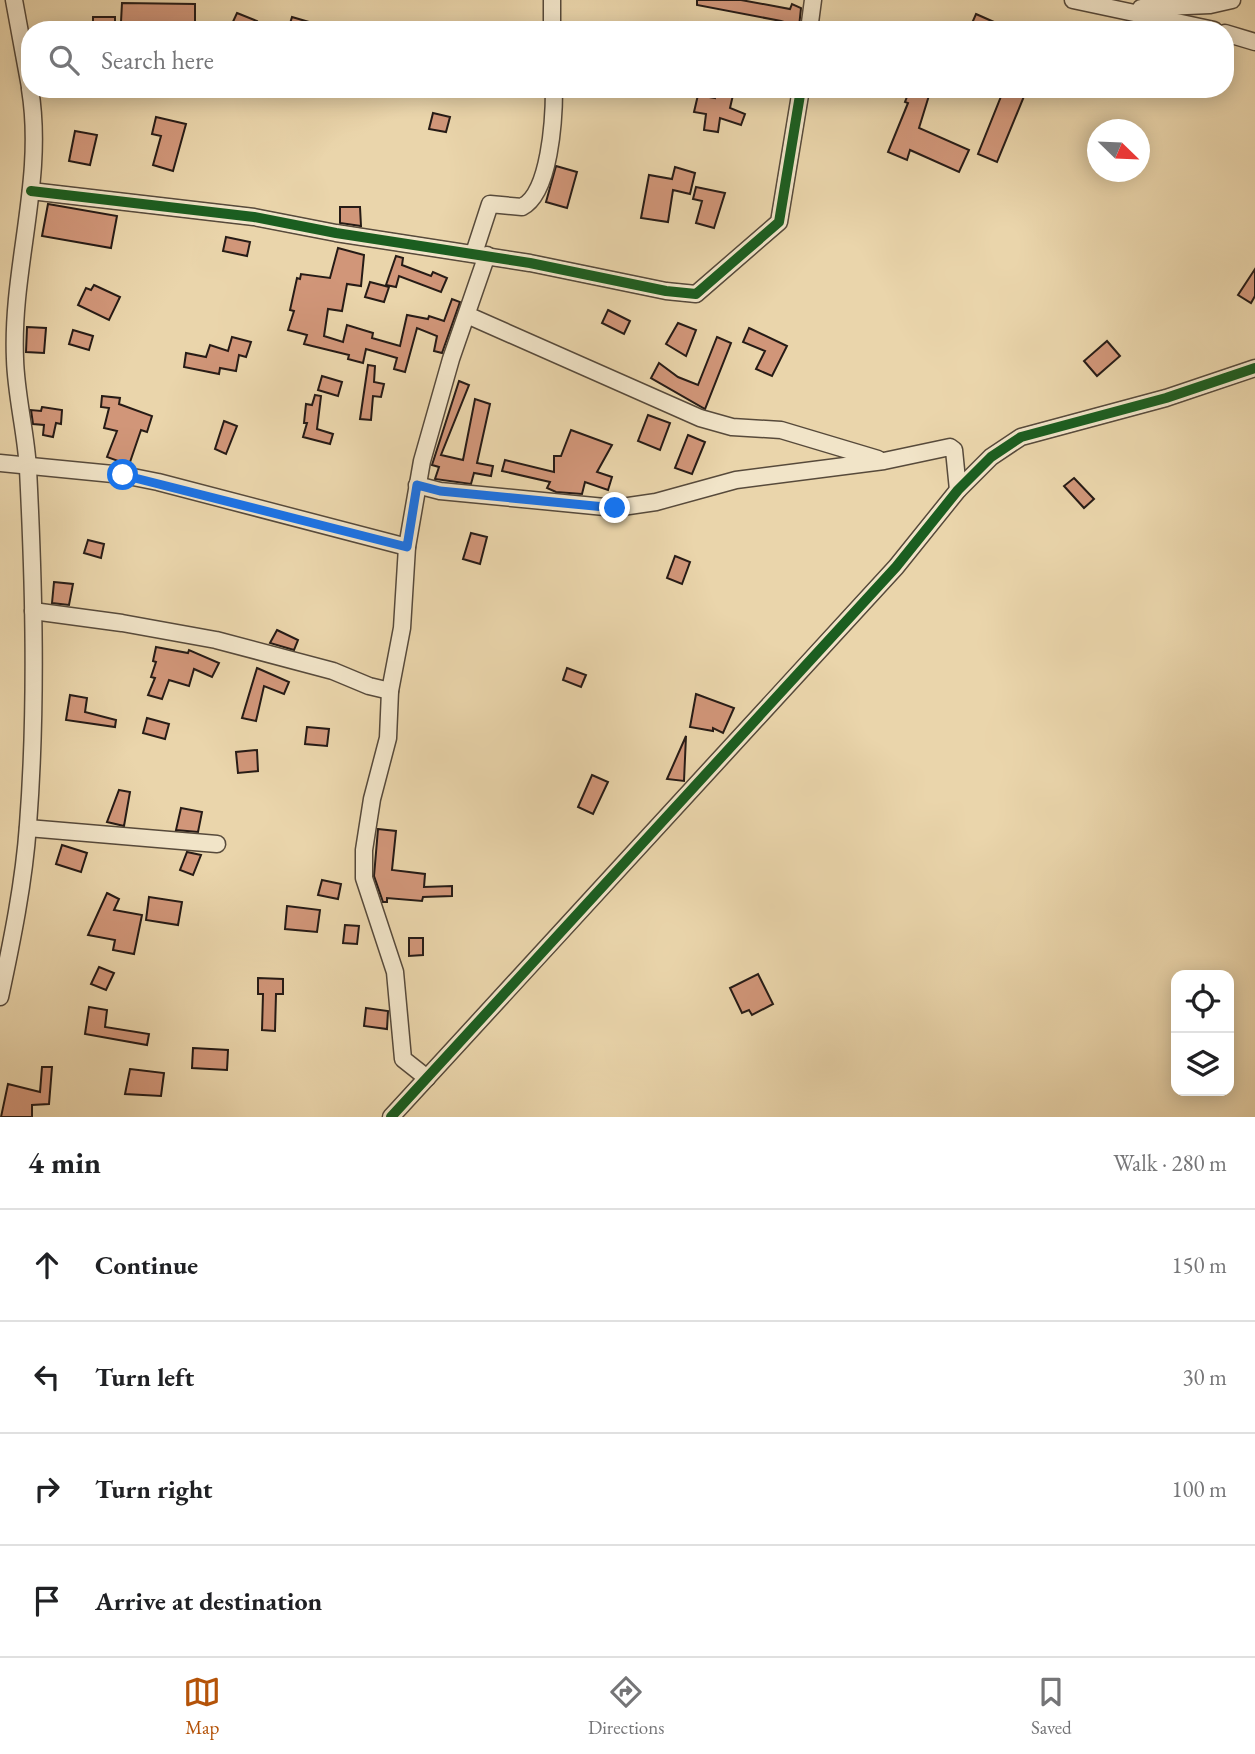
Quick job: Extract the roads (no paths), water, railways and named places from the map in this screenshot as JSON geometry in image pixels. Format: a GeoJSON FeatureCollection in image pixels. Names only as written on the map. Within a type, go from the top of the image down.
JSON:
{"type":"FeatureCollection","features":[{"type":"Feature","properties":{"kind":"street"},"geometry":{"type":"LineString","coordinates":[[14,0],[21,38]]}},
{"type":"Feature","properties":{"kind":"street"},"geometry":{"type":"LineString","coordinates":[[552,0],[552,21]]}},
{"type":"Feature","properties":{"kind":"street"},"geometry":{"type":"LineString","coordinates":[[810,21],[813,0]]}},
{"type":"Feature","properties":{"kind":"street"},"geometry":{"type":"LineString","coordinates":[[1073,0],[1175,21]]}},
{"type":"Feature","properties":{"kind":"street"},"geometry":{"type":"LineString","coordinates":[[1132,11],[1149,6],[1210,5],[1232,0]]}},
{"type":"Feature","properties":{"kind":"street"},"geometry":{"type":"LineString","coordinates":[[1234,35],[1255,41]]}},
{"type":"Feature","properties":{"kind":"street"},"geometry":{"type":"LineString","coordinates":[[0,997],[28,828],[34,709],[27,465],[15,359],[15,334],[32,191],[34,134],[31,98]]}},
{"type":"Feature","properties":{"kind":"street"},"geometry":{"type":"LineString","coordinates":[[427,1078],[403,1059],[395,972],[364,878],[372,799],[388,738],[390,691],[402,628],[407,547],[417,485],[451,359],[467,315],[490,204],[522,207],[536,196],[553,131],[554,98]]}},
{"type":"Feature","properties":{"kind":"street"},"geometry":{"type":"LineString","coordinates":[[32,191],[254,217],[336,233],[481,254],[666,291],[696,294],[779,222],[800,98]]}},
{"type":"Feature","properties":{"kind":"street"},"geometry":{"type":"LineString","coordinates":[[467,315],[700,418],[732,427],[781,430],[884,461]]}},
{"type":"Feature","properties":{"kind":"street"},"geometry":{"type":"LineString","coordinates":[[391,1117],[896,567],[958,490],[991,457],[1021,437],[1166,398],[1255,368]]}},
{"type":"Feature","properties":{"kind":"street"},"geometry":{"type":"LineString","coordinates":[[417,485],[440,491],[615,508],[656,502],[736,480],[884,461],[952,447],[958,490]]}},
{"type":"Feature","properties":{"kind":"street"},"geometry":{"type":"LineString","coordinates":[[0,463],[159,482],[407,547]]}},
{"type":"Feature","properties":{"kind":"street"},"geometry":{"type":"LineString","coordinates":[[33,611],[216,640],[333,671],[369,686],[390,691]]}},
{"type":"Feature","properties":{"kind":"street"},"geometry":{"type":"LineString","coordinates":[[28,828],[217,844]]}}]}
